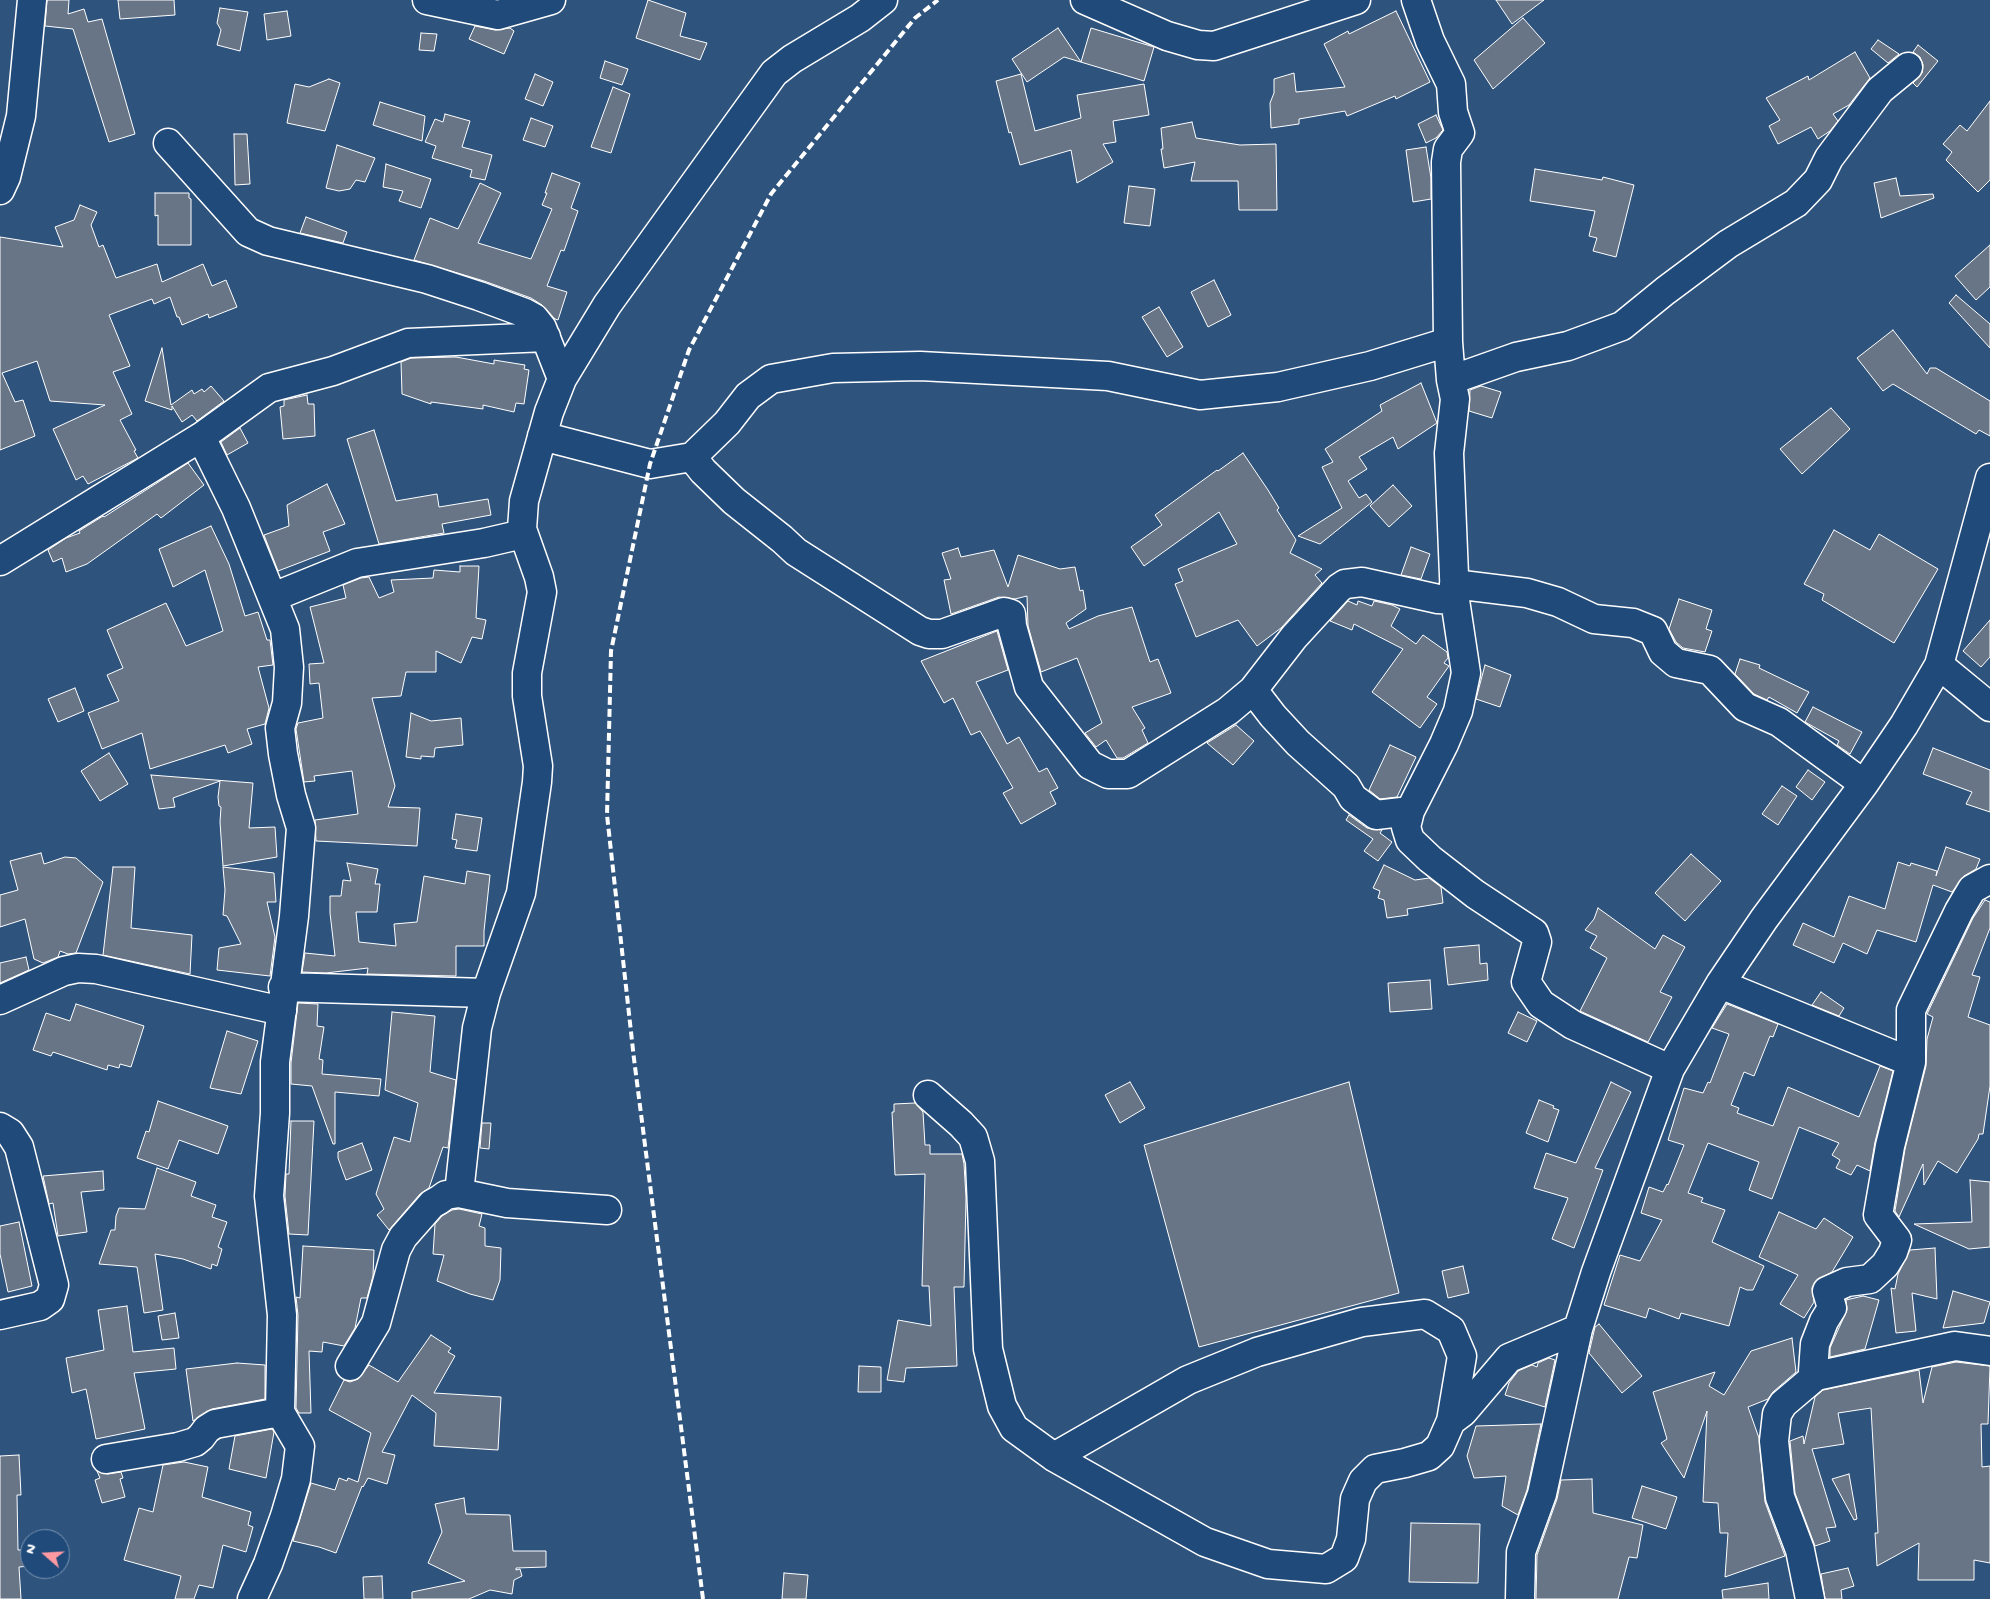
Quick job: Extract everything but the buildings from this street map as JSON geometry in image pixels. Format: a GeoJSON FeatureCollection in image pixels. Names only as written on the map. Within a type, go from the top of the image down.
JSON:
{"type":"FeatureCollection","features":[{"type":"Feature","properties":{"kind":"street"},"geometry":{"type":"LineString","coordinates":[[0,190],[6,177],[21,116],[32,0]]}},
{"type":"Feature","properties":{"kind":"street"},"geometry":{"type":"LineString","coordinates":[[427,0],[498,16],[551,0]]}},
{"type":"Feature","properties":{"kind":"street"},"geometry":{"type":"LineString","coordinates":[[459,1193],[478,1028],[486,993],[503,950],[521,893],[537,782],[538,766],[527,696],[527,673],[542,592],[522,529],[524,502],[542,436],[562,379],[606,305],[774,73],[792,59],[860,18],[883,0]]}},
{"type":"Feature","properties":{"kind":"street"},"geometry":{"type":"LineString","coordinates":[[1085,0],[1167,36],[1198,45],[1214,46],[1356,0]]}},
{"type":"Feature","properties":{"kind":"street"},"geometry":{"type":"LineString","coordinates":[[1416,0],[1430,41],[1450,84],[1453,112],[1460,133],[1448,149],[1446,162],[1448,342],[1451,380],[1455,399],[1449,453],[1455,592],[1466,673],[1458,711],[1444,744],[1410,811],[1406,827],[1410,840],[1475,894],[1534,933],[1537,942],[1526,982],[1541,1004],[1572,1025],[1670,1069]]}},
{"type":"Feature","properties":{"kind":"street"},"geometry":{"type":"LineString","coordinates":[[1451,380],[1516,357],[1568,346],[1622,326],[1728,244],[1796,203],[1818,180],[1829,158],[1880,90],[1908,67]]}},
{"type":"Feature","properties":{"kind":"street"},"geometry":{"type":"LineString","coordinates":[[168,143],[248,232],[268,241],[427,279],[525,313],[534,318],[542,328],[562,379]]}},
{"type":"Feature","properties":{"kind":"street"},"geometry":{"type":"LineString","coordinates":[[0,562],[201,437],[269,388],[333,370],[408,343],[546,337]]}},
{"type":"Feature","properties":{"kind":"street"},"geometry":{"type":"LineString","coordinates":[[542,436],[650,464],[692,457],[727,423],[748,396],[771,380],[833,368],[920,366],[1108,376],[1200,395],[1278,387],[1370,366],[1448,342]]}},
{"type":"Feature","properties":{"kind":"street"},"geometry":{"type":"LineString","coordinates":[[201,437],[236,508],[285,629],[289,667],[287,703],[280,728],[291,795],[301,828],[294,916],[275,1062],[275,1113],[269,1196],[282,1315],[280,1412],[300,1446],[296,1479],[268,1564],[252,1599]]}},
{"type":"Feature","properties":{"kind":"street"},"geometry":{"type":"LineString","coordinates":[[692,457],[703,472],[796,552],[920,631],[929,634],[942,634],[1004,612],[1011,614],[1012,626],[1030,687],[1090,765],[1108,774],[1128,774],[1228,711],[1253,690],[1294,637],[1339,588],[1345,584],[1362,582],[1417,595],[1455,592],[1528,593],[1558,602],[1594,619],[1633,623],[1653,631],[1663,652],[1676,663],[1710,670],[1745,707],[1779,722],[1864,784]]}},
{"type":"Feature","properties":{"kind":"street"},"geometry":{"type":"LineString","coordinates":[[1520,1599],[1521,1552],[1542,1494],[1578,1329],[1596,1272],[1670,1069],[1720,984],[1764,920],[1864,784],[1904,725],[1939,665],[1990,478]]}},
{"type":"Feature","properties":{"kind":"street"},"geometry":{"type":"LineString","coordinates":[[272,594],[283,593],[357,563],[484,543],[523,534]]}},
{"type":"Feature","properties":{"kind":"street"},"geometry":{"type":"LineString","coordinates":[[1939,665],[1990,707]]}},
{"type":"Feature","properties":{"kind":"street"},"geometry":{"type":"LineString","coordinates":[[1253,690],[1273,716],[1298,743],[1346,786],[1353,798],[1376,815],[1410,811]]}},
{"type":"Feature","properties":{"kind":"street"},"geometry":{"type":"LineString","coordinates":[[1816,1376],[1813,1372],[1815,1344],[1824,1321],[1832,1308],[1827,1291],[1847,1282],[1870,1279],[1885,1265],[1893,1252],[1897,1240],[1878,1215],[1890,1146],[1911,1062],[1911,1010],[1959,911],[1972,889],[1990,879]]}},
{"type":"Feature","properties":{"kind":"street"},"geometry":{"type":"LineString","coordinates":[[0,1000],[64,971],[78,968],[96,969],[282,999],[486,993]]}},
{"type":"Feature","properties":{"kind":"street"},"geometry":{"type":"LineString","coordinates":[[1720,984],[1911,1062]]}},
{"type":"Feature","properties":{"kind":"street"},"geometry":{"type":"LineString","coordinates":[[928,1095],[973,1137],[980,1161],[988,1349],[1002,1406],[1014,1428],[1054,1456],[1205,1542],[1268,1564],[1326,1569],[1344,1558],[1351,1539],[1355,1498],[1363,1481],[1375,1469],[1429,1456],[1440,1446],[1451,1420],[1462,1356],[1451,1330],[1425,1314],[1362,1322],[1257,1352],[1188,1380],[1054,1456]]}},
{"type":"Feature","properties":{"kind":"street"},"geometry":{"type":"LineString","coordinates":[[0,1127],[10,1133],[19,1147],[54,1285],[50,1299],[40,1306],[0,1315]]}},
{"type":"Feature","properties":{"kind":"street"},"geometry":{"type":"LineString","coordinates":[[350,1366],[376,1323],[396,1250],[403,1238],[432,1204],[446,1196],[459,1193],[507,1203],[607,1210]]}},
{"type":"Feature","properties":{"kind":"street"},"geometry":{"type":"LineString","coordinates":[[1451,1420],[1463,1412],[1509,1358],[1578,1329]]}},
{"type":"Feature","properties":{"kind":"street"},"geometry":{"type":"LineString","coordinates":[[1810,1599],[1800,1550],[1780,1497],[1774,1441],[1777,1414],[1783,1404],[1816,1376],[1955,1346],[1990,1351]]}},
{"type":"Feature","properties":{"kind":"street"},"geometry":{"type":"LineString","coordinates":[[106,1459],[178,1448],[195,1442],[207,1429],[215,1424],[280,1412]]}},
{"type":"Feature","properties":{"kind":"railway"},"geometry":{"type":"LineString","coordinates":[[703,1599],[634,1059],[607,815],[611,651],[650,464],[689,350],[771,194],[915,18],[938,0]]}}]}
